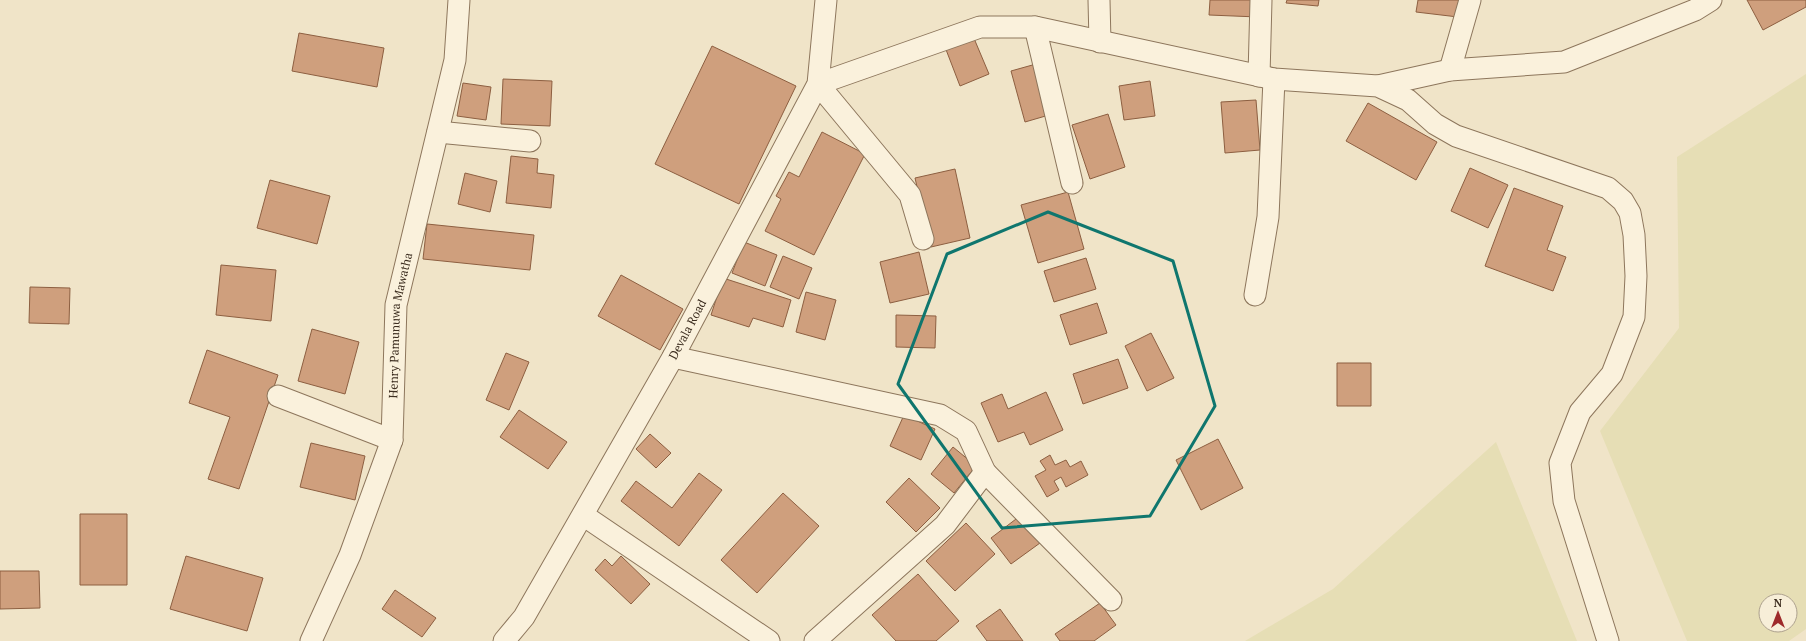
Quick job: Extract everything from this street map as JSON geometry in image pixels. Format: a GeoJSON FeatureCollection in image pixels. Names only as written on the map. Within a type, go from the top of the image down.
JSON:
{"type":"FeatureCollection","features":[{"type":"Feature","properties":{"kind":"street","name":"Henry Pamunuwa Mawatha"},"geometry":{"type":"LineString","coordinates":[[311,641],[350,554],[392,440],[396,304],[455,60],[459,0]]}},
{"type":"Feature","properties":{"kind":"street","name":"Devala Road"},"geometry":{"type":"LineString","coordinates":[[504,641],[524,617],[673,357],[818,84],[826,0]]}},
{"type":"Feature","properties":{"kind":"street"},"geometry":{"type":"LineString","coordinates":[[1099,0],[1100,42]]}},
{"type":"Feature","properties":{"kind":"street"},"geometry":{"type":"LineString","coordinates":[[1255,295],[1268,217],[1266,77],[1261,0]]}},
{"type":"Feature","properties":{"kind":"street"},"geometry":{"type":"LineString","coordinates":[[1450,70],[1470,0]]}},
{"type":"Feature","properties":{"kind":"street"},"geometry":{"type":"LineString","coordinates":[[923,239],[910,195],[818,84],[980,27],[1035,27],[1266,77],[1378,86],[1450,70],[1564,62],[1695,10],[1711,0]]}},
{"type":"Feature","properties":{"kind":"street"},"geometry":{"type":"LineString","coordinates":[[1035,27],[1072,183]]}},
{"type":"Feature","properties":{"kind":"street"},"geometry":{"type":"LineString","coordinates":[[1378,86],[1408,100],[1435,124],[1456,136],[1608,188],[1624,201],[1630,213],[1634,235],[1636,276],[1634,317],[1612,374],[1580,412],[1560,463],[1564,501],[1608,641]]}},
{"type":"Feature","properties":{"kind":"street"},"geometry":{"type":"LineString","coordinates":[[438,132],[530,142]]}},
{"type":"Feature","properties":{"kind":"street"},"geometry":{"type":"LineString","coordinates":[[673,357],[940,415],[966,431],[985,472],[1111,600]]}},
{"type":"Feature","properties":{"kind":"street"},"geometry":{"type":"LineString","coordinates":[[278,396],[392,440]]}},
{"type":"Feature","properties":{"kind":"street"},"geometry":{"type":"LineString","coordinates":[[816,641],[945,525],[985,472]]}},
{"type":"Feature","properties":{"kind":"street"},"geometry":{"type":"LineString","coordinates":[[583,515],[769,641]]}},
{"type":"Feature","properties":{"kind":"highlighted area"},"geometry":{"type":"Polygon","coordinates":[[[1048,212],[1173,261],[1215,406],[1150,516],[1002,528],[898,384],[947,254],[1048,212]]]}},
{"type":"Feature","properties":{"kind":"shaded area"},"geometry":{"type":"Polygon","coordinates":[[[1806,74],[1806,629],[1789,641],[1687,641],[1600,431],[1679,328],[1677,157],[1806,74]]]}},
{"type":"Feature","properties":{"kind":"shaded area"},"geometry":{"type":"Polygon","coordinates":[[[1496,442],[1577,641],[1245,641],[1333,589],[1496,442]]]}},
{"type":"Feature","properties":{"kind":"building"},"geometry":{"type":"Polygon","coordinates":[[[1210,0],[1259,0],[1258,17],[1209,15],[1210,0]]]}},
{"type":"Feature","properties":{"kind":"building"},"geometry":{"type":"Polygon","coordinates":[[[1287,0],[1319,0],[1318,6],[1286,3],[1287,0]]]}},
{"type":"Feature","properties":{"kind":"building"},"geometry":{"type":"Polygon","coordinates":[[[1418,0],[1461,0],[1458,17],[1416,12],[1418,0]]]}},
{"type":"Feature","properties":{"kind":"building"},"geometry":{"type":"Polygon","coordinates":[[[1747,0],[1806,0],[1806,7],[1763,30],[1747,0]]]}},
{"type":"Feature","properties":{"kind":"building"},"geometry":{"type":"Polygon","coordinates":[[[299,33],[384,48],[377,87],[292,71],[299,33]]]}},
{"type":"Feature","properties":{"kind":"building"},"geometry":{"type":"Polygon","coordinates":[[[973,36],[989,74],[960,86],[945,47],[973,36]]]}},
{"type":"Feature","properties":{"kind":"building"},"geometry":{"type":"Polygon","coordinates":[[[712,46],[796,86],[739,204],[655,164],[712,46]]]}},
{"type":"Feature","properties":{"kind":"building"},"geometry":{"type":"Polygon","coordinates":[[[1036,64],[1049,115],[1025,122],[1011,71],[1036,64]]]}},
{"type":"Feature","properties":{"kind":"building"},"geometry":{"type":"Polygon","coordinates":[[[503,79],[552,81],[550,126],[501,124],[503,79]]]}},
{"type":"Feature","properties":{"kind":"building"},"geometry":{"type":"Polygon","coordinates":[[[1150,81],[1155,116],[1124,120],[1119,86],[1150,81]]]}},
{"type":"Feature","properties":{"kind":"building"},"geometry":{"type":"Polygon","coordinates":[[[463,83],[491,87],[486,120],[457,116],[463,83]]]}},
{"type":"Feature","properties":{"kind":"building"},"geometry":{"type":"Polygon","coordinates":[[[1256,100],[1260,150],[1225,153],[1221,102],[1256,100]]]}},
{"type":"Feature","properties":{"kind":"building"},"geometry":{"type":"Polygon","coordinates":[[[1368,103],[1437,142],[1416,180],[1346,141],[1368,103]]]}},
{"type":"Feature","properties":{"kind":"building"},"geometry":{"type":"Polygon","coordinates":[[[1108,114],[1125,167],[1090,179],[1072,125],[1108,114]]]}},
{"type":"Feature","properties":{"kind":"building"},"geometry":{"type":"Polygon","coordinates":[[[822,132],[865,154],[814,255],[765,231],[781,199],[776,196],[789,172],[799,177],[822,132]]]}},
{"type":"Feature","properties":{"kind":"building"},"geometry":{"type":"Polygon","coordinates":[[[511,156],[538,159],[537,173],[554,175],[551,208],[506,203],[511,156]]]}},
{"type":"Feature","properties":{"kind":"building"},"geometry":{"type":"Polygon","coordinates":[[[1470,168],[1508,185],[1488,228],[1451,211],[1470,168]]]}},
{"type":"Feature","properties":{"kind":"building"},"geometry":{"type":"Polygon","coordinates":[[[955,169],[970,238],[931,247],[915,178],[955,169]]]}},
{"type":"Feature","properties":{"kind":"building"},"geometry":{"type":"Polygon","coordinates":[[[465,173],[497,181],[490,212],[458,204],[465,173]]]}},
{"type":"Feature","properties":{"kind":"building"},"geometry":{"type":"Polygon","coordinates":[[[270,180],[330,196],[317,244],[257,228],[270,180]]]}},
{"type":"Feature","properties":{"kind":"building"},"geometry":{"type":"Polygon","coordinates":[[[1514,188],[1563,206],[1547,250],[1566,257],[1553,291],[1485,266],[1514,188]]]}},
{"type":"Feature","properties":{"kind":"building"},"geometry":{"type":"Polygon","coordinates":[[[1068,192],[1084,249],[1038,263],[1021,205],[1068,192]]]}},
{"type":"Feature","properties":{"kind":"building"},"geometry":{"type":"Polygon","coordinates":[[[427,224],[534,235],[530,270],[423,259],[427,224]]]}},
{"type":"Feature","properties":{"kind":"building"},"geometry":{"type":"Polygon","coordinates":[[[744,242],[777,255],[765,286],[732,273],[744,242]]]}},
{"type":"Feature","properties":{"kind":"building"},"geometry":{"type":"Polygon","coordinates":[[[919,252],[929,294],[890,303],[880,262],[919,252]]]}},
{"type":"Feature","properties":{"kind":"building"},"geometry":{"type":"Polygon","coordinates":[[[783,256],[812,268],[799,299],[770,287],[783,256]]]}},
{"type":"Feature","properties":{"kind":"building"},"geometry":{"type":"Polygon","coordinates":[[[1086,258],[1096,289],[1054,302],[1044,271],[1086,258]]]}},
{"type":"Feature","properties":{"kind":"building"},"geometry":{"type":"Polygon","coordinates":[[[221,265],[276,270],[271,321],[216,315],[221,265]]]}},
{"type":"Feature","properties":{"kind":"building"},"geometry":{"type":"Polygon","coordinates":[[[621,275],[683,309],[660,350],[598,316],[621,275]]]}},
{"type":"Feature","properties":{"kind":"building"},"geometry":{"type":"Polygon","coordinates":[[[723,278],[791,300],[783,327],[753,318],[749,327],[711,315],[723,278]]]}},
{"type":"Feature","properties":{"kind":"building"},"geometry":{"type":"Polygon","coordinates":[[[30,287],[70,288],[69,324],[29,323],[30,287]]]}},
{"type":"Feature","properties":{"kind":"building"},"geometry":{"type":"Polygon","coordinates":[[[806,292],[836,300],[825,340],[796,332],[806,292]]]}},
{"type":"Feature","properties":{"kind":"building"},"geometry":{"type":"Polygon","coordinates":[[[1097,303],[1107,333],[1070,345],[1060,315],[1097,303]]]}},
{"type":"Feature","properties":{"kind":"building"},"geometry":{"type":"Polygon","coordinates":[[[896,315],[936,316],[935,348],[896,347],[896,315]]]}},
{"type":"Feature","properties":{"kind":"building"},"geometry":{"type":"Polygon","coordinates":[[[312,329],[359,342],[345,394],[298,381],[312,329]]]}},
{"type":"Feature","properties":{"kind":"building"},"geometry":{"type":"Polygon","coordinates":[[[1151,333],[1174,378],[1147,391],[1125,346],[1151,333]]]}},
{"type":"Feature","properties":{"kind":"building"},"geometry":{"type":"Polygon","coordinates":[[[207,350],[278,375],[239,489],[208,479],[230,417],[189,403],[207,350]]]}},
{"type":"Feature","properties":{"kind":"building"},"geometry":{"type":"Polygon","coordinates":[[[506,353],[529,362],[509,410],[486,400],[506,353]]]}},
{"type":"Feature","properties":{"kind":"building"},"geometry":{"type":"Polygon","coordinates":[[[1118,359],[1128,388],[1083,404],[1073,374],[1118,359]]]}},
{"type":"Feature","properties":{"kind":"building"},"geometry":{"type":"Polygon","coordinates":[[[1337,363],[1371,363],[1371,406],[1337,406],[1337,363]]]}},
{"type":"Feature","properties":{"kind":"building"},"geometry":{"type":"Polygon","coordinates":[[[1046,392],[1063,430],[1030,445],[1024,432],[998,442],[981,403],[1002,394],[1008,409],[1046,392]]]}},
{"type":"Feature","properties":{"kind":"building"},"geometry":{"type":"Polygon","coordinates":[[[519,410],[567,442],[548,469],[500,437],[519,410]]]}},
{"type":"Feature","properties":{"kind":"building"},"geometry":{"type":"Polygon","coordinates":[[[904,415],[935,429],[921,460],[890,446],[904,415]]]}},
{"type":"Feature","properties":{"kind":"building"},"geometry":{"type":"Polygon","coordinates":[[[650,434],[671,453],[656,468],[636,449],[650,434]]]}},
{"type":"Feature","properties":{"kind":"building"},"geometry":{"type":"Polygon","coordinates":[[[1218,439],[1243,488],[1201,510],[1176,460],[1218,439]]]}},
{"type":"Feature","properties":{"kind":"building"},"geometry":{"type":"Polygon","coordinates":[[[311,443],[365,456],[355,500],[300,487],[311,443]]]}},
{"type":"Feature","properties":{"kind":"building"},"geometry":{"type":"Polygon","coordinates":[[[953,447],[976,466],[954,493],[931,474],[953,447]]]}},
{"type":"Feature","properties":{"kind":"building"},"geometry":{"type":"Polygon","coordinates":[[[1050,455],[1055,465],[1066,460],[1070,467],[1081,461],[1088,475],[1066,487],[1061,477],[1054,481],[1059,490],[1047,497],[1035,476],[1046,470],[1040,461],[1050,455]]]}},
{"type":"Feature","properties":{"kind":"building"},"geometry":{"type":"Polygon","coordinates":[[[699,473],[722,490],[679,546],[621,501],[636,481],[672,508],[699,473]]]}},
{"type":"Feature","properties":{"kind":"building"},"geometry":{"type":"Polygon","coordinates":[[[909,478],[940,508],[916,532],[886,502],[909,478]]]}},
{"type":"Feature","properties":{"kind":"building"},"geometry":{"type":"Polygon","coordinates":[[[783,493],[819,526],[757,593],[721,560],[783,493]]]}},
{"type":"Feature","properties":{"kind":"building"},"geometry":{"type":"Polygon","coordinates":[[[80,514],[127,514],[127,585],[80,585],[80,514]]]}},
{"type":"Feature","properties":{"kind":"building"},"geometry":{"type":"Polygon","coordinates":[[[1020,516],[1040,543],[1011,564],[991,538],[1020,516]]]}},
{"type":"Feature","properties":{"kind":"building"},"geometry":{"type":"Polygon","coordinates":[[[966,523],[995,554],[955,591],[926,561],[966,523]]]}},
{"type":"Feature","properties":{"kind":"building"},"geometry":{"type":"Polygon","coordinates":[[[186,556],[263,578],[247,631],[170,609],[186,556]]]}},
{"type":"Feature","properties":{"kind":"building"},"geometry":{"type":"Polygon","coordinates":[[[621,556],[650,584],[631,604],[595,570],[605,559],[612,566],[621,556]]]}},
{"type":"Feature","properties":{"kind":"building"},"geometry":{"type":"Polygon","coordinates":[[[0,571],[39,571],[40,608],[0,609],[0,571]]]}},
{"type":"Feature","properties":{"kind":"building"},"geometry":{"type":"Polygon","coordinates":[[[918,574],[959,621],[936,641],[896,641],[872,615],[918,574]]]}},
{"type":"Feature","properties":{"kind":"building"},"geometry":{"type":"Polygon","coordinates":[[[395,590],[436,618],[422,637],[382,609],[395,590]]]}},
{"type":"Feature","properties":{"kind":"building"},"geometry":{"type":"Polygon","coordinates":[[[1100,603],[1116,625],[1094,641],[1060,641],[1055,634],[1100,603]]]}},
{"type":"Feature","properties":{"kind":"building"},"geometry":{"type":"Polygon","coordinates":[[[1000,609],[1023,641],[987,641],[976,626],[1000,609]]]}}]}
